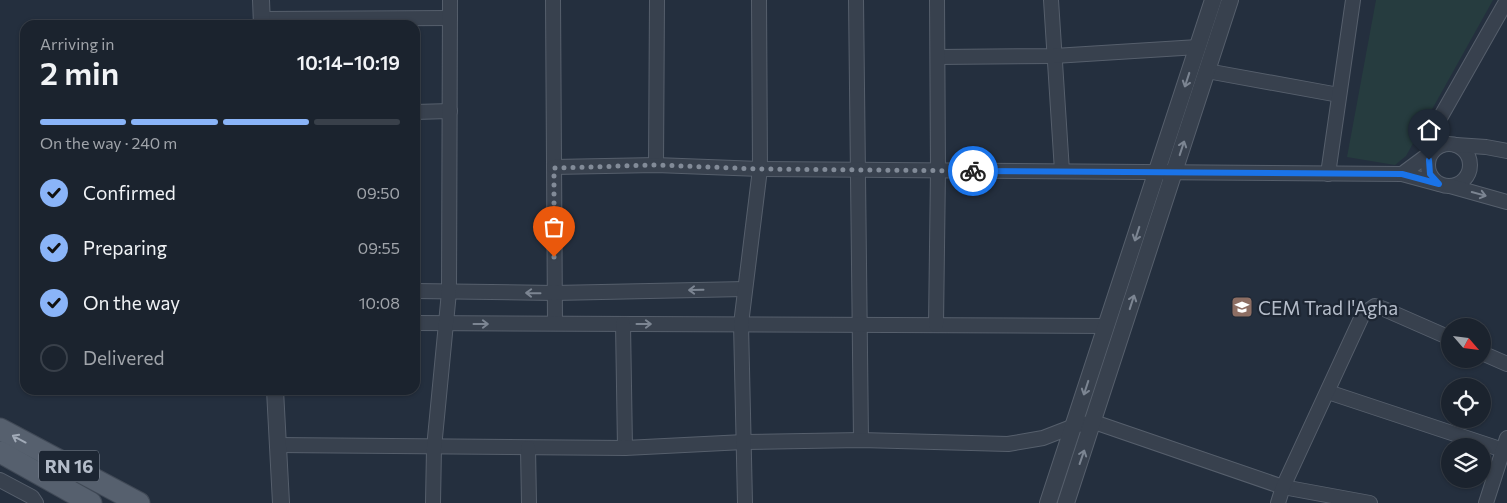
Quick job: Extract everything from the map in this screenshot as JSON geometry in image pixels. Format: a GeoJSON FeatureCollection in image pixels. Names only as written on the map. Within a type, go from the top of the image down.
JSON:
{"type":"FeatureCollection","features":[{"type":"Feature","properties":{"kind":"main road","name":"RN 16"},"geometry":{"type":"LineString","coordinates":[[0,429],[139,503]]}},
{"type":"Feature","properties":{"kind":"main road","name":"RN 16"},"geometry":{"type":"LineString","coordinates":[[0,452],[91,503]]}},
{"type":"Feature","properties":{"kind":"street"},"geometry":{"type":"LineString","coordinates":[[261,0],[262,20]]}},
{"type":"Feature","properties":{"kind":"street"},"geometry":{"type":"LineString","coordinates":[[433,503],[434,448],[450,292],[450,0]]}},
{"type":"Feature","properties":{"kind":"street"},"geometry":{"type":"LineString","coordinates":[[553,0],[555,323]]}},
{"type":"Feature","properties":{"kind":"street"},"geometry":{"type":"LineString","coordinates":[[656,165],[657,0]]}},
{"type":"Feature","properties":{"kind":"street"},"geometry":{"type":"LineString","coordinates":[[745,503],[741,324],[760,169],[759,0]]}},
{"type":"Feature","properties":{"kind":"street"},"geometry":{"type":"LineString","coordinates":[[856,0],[861,440]]}},
{"type":"Feature","properties":{"kind":"street"},"geometry":{"type":"LineString","coordinates":[[936,325],[938,170],[937,0]]}},
{"type":"Feature","properties":{"kind":"street"},"geometry":{"type":"LineString","coordinates":[[1051,0],[1062,171]]}},
{"type":"Feature","properties":{"kind":"street"},"geometry":{"type":"LineString","coordinates":[[1048,503],[1213,0]]}},
{"type":"Feature","properties":{"kind":"street"},"geometry":{"type":"LineString","coordinates":[[1066,503],[1094,422],[1230,0]]}},
{"type":"Feature","properties":{"kind":"street"},"geometry":{"type":"LineString","coordinates":[[1328,174],[1353,0]]}},
{"type":"Feature","properties":{"kind":"street"},"geometry":{"type":"LineString","coordinates":[[1445,146],[1438,134],[1440,118],[1507,0]]}},
{"type":"Feature","properties":{"kind":"street"},"geometry":{"type":"LineString","coordinates":[[356,20],[450,18]]}},
{"type":"Feature","properties":{"kind":"street"},"geometry":{"type":"LineString","coordinates":[[938,58],[1054,56],[1198,46]]}},
{"type":"Feature","properties":{"kind":"street"},"geometry":{"type":"LineString","coordinates":[[1206,71],[1339,95]]}},
{"type":"Feature","properties":{"kind":"street"},"geometry":{"type":"LineString","coordinates":[[420,112],[450,111]]}},
{"type":"Feature","properties":{"kind":"street"},"geometry":{"type":"LineString","coordinates":[[1402,174],[1445,146],[1486,147],[1507,150]]}},
{"type":"Feature","properties":{"kind":"street"},"geometry":{"type":"LineString","coordinates":[[1445,146],[1462,148],[1470,161],[1470,168],[1463,181],[1445,185],[1430,174],[1429,160],[1445,146]]}},
{"type":"Feature","properties":{"kind":"street"},"geometry":{"type":"LineString","coordinates":[[554,168],[656,165],[760,169],[1402,174],[1507,202]]}},
{"type":"Feature","properties":{"kind":"street"},"geometry":{"type":"LineString","coordinates":[[420,291],[554,293],[744,289]]}},
{"type":"Feature","properties":{"kind":"street"},"geometry":{"type":"LineString","coordinates":[[1278,503],[1283,487],[1363,314],[1375,306],[1441,334]]}},
{"type":"Feature","properties":{"kind":"street"},"geometry":{"type":"LineString","coordinates":[[420,323],[1106,326]]}},
{"type":"Feature","properties":{"kind":"street"},"geometry":{"type":"LineString","coordinates":[[623,324],[626,448]]}},
{"type":"Feature","properties":{"kind":"street"},"geometry":{"type":"LineString","coordinates":[[1491,357],[1507,364]]}},
{"type":"Feature","properties":{"kind":"street"},"geometry":{"type":"LineString","coordinates":[[1328,392],[1505,444],[1486,503]]}},
{"type":"Feature","properties":{"kind":"street"},"geometry":{"type":"LineString","coordinates":[[275,395],[281,503]]}},
{"type":"Feature","properties":{"kind":"street"},"geometry":{"type":"LineString","coordinates":[[277,445],[434,448],[626,448],[744,442],[861,440],[1008,444],[1043,438],[1074,426],[1094,422],[1283,487],[1370,503]]}},
{"type":"Feature","properties":{"kind":"street"},"geometry":{"type":"LineString","coordinates":[[528,448],[529,503]]}},
{"type":"Feature","properties":{"kind":"street"},"geometry":{"type":"LineString","coordinates":[[0,480],[32,497],[36,503]]}},
{"type":"Feature","properties":{"kind":"green space"},"geometry":{"type":"Polygon","coordinates":[[[1376,0],[1493,0],[1406,156],[1395,165],[1347,157],[1376,0]]]}},
{"type":"Feature","properties":{"kind":"way so far"},"geometry":{"type":"LineString","coordinates":[[554,257],[554,168],[656,165],[760,169],[973,171]]}},
{"type":"Feature","properties":{"kind":"place","name":"CEM Trad l'Agha"},"geometry":{"type":"Point","coordinates":[1242,307]}},
{"type":"Feature","properties":{"kind":"route"},"geometry":{"type":"LineString","coordinates":[[973,171],[1402,174],[1439,184],[1430,174],[1429,160]]}}]}
